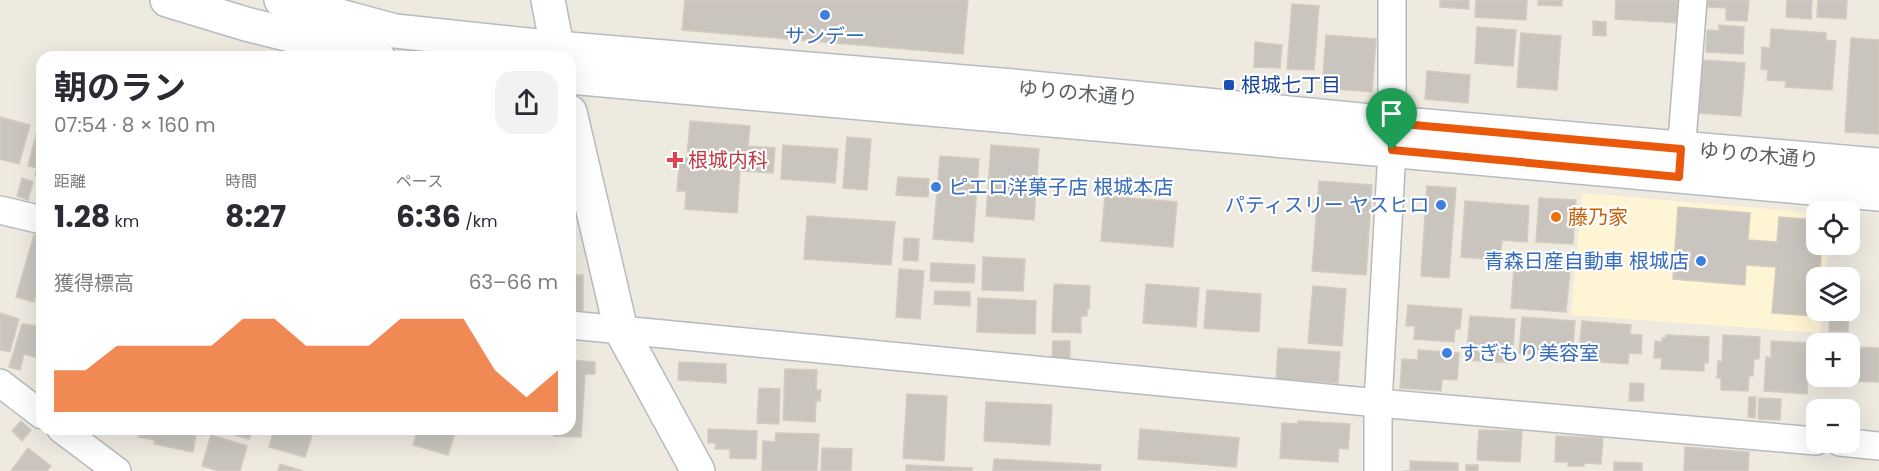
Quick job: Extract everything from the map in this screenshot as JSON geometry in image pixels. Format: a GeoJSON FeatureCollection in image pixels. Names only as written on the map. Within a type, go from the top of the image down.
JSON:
{"type":"FeatureCollection","features":[{"type":"Feature","properties":{"kind":"street"},"geometry":{"type":"LineString","coordinates":[[167,0],[246,24],[354,51]]}},
{"type":"Feature","properties":{"kind":"street","name":"ゆりの木通り"},"geometry":{"type":"LineString","coordinates":[[281,0],[395,31],[506,51]]}},
{"type":"Feature","properties":{"kind":"street"},"geometry":{"type":"LineString","coordinates":[[548,0],[560,51]]}},
{"type":"Feature","properties":{"kind":"street"},"geometry":{"type":"LineString","coordinates":[[1378,471],[1378,403],[1391,136],[1392,0]]}},
{"type":"Feature","properties":{"kind":"street"},"geometry":{"type":"LineString","coordinates":[[1680,163],[1693,0]]}},
{"type":"Feature","properties":{"kind":"street","name":"ゆりの木通り"},"geometry":{"type":"LineString","coordinates":[[576,62],[1013,86],[1391,136],[1680,163],[1879,194]]}},
{"type":"Feature","properties":{"kind":"street"},"geometry":{"type":"LineString","coordinates":[[576,138],[621,330],[698,471]]}},
{"type":"Feature","properties":{"kind":"street","name":"ゆりの木通り"},"geometry":{"type":"LineString","coordinates":[[1680,163],[1879,165]]}},
{"type":"Feature","properties":{"kind":"street"},"geometry":{"type":"LineString","coordinates":[[0,210],[36,219]]}},
{"type":"Feature","properties":{"kind":"street"},"geometry":{"type":"LineString","coordinates":[[576,326],[1378,403],[1806,440]]}},
{"type":"Feature","properties":{"kind":"street"},"geometry":{"type":"LineString","coordinates":[[0,383],[36,410]]}},
{"type":"Feature","properties":{"kind":"street"},"geometry":{"type":"LineString","coordinates":[[69,435],[117,471]]}},
{"type":"Feature","properties":{"kind":"street"},"geometry":{"type":"LineString","coordinates":[[1860,444],[1879,446]]}},
{"type":"Feature","properties":{"kind":"shaded area","name":"青森日産自動車 根城店"},"geometry":{"type":"Polygon","coordinates":[[[1582,193],[1806,212],[1806,255],[1827,255],[1826,267],[1806,267],[1806,321],[1821,321],[1820,333],[1571,315],[1582,193]]]}},
{"type":"Feature","properties":{"kind":"building","name":"サンデー"},"geometry":{"type":"Polygon","coordinates":[[[685,0],[968,0],[963,54],[682,30],[685,0]]]}},
{"type":"Feature","properties":{"kind":"building"},"geometry":{"type":"Polygon","coordinates":[[[1440,0],[1469,0],[1469,9],[1440,7],[1440,0]]]}},
{"type":"Feature","properties":{"kind":"building"},"geometry":{"type":"Polygon","coordinates":[[[1476,0],[1527,0],[1526,20],[1475,17],[1476,0]]]}},
{"type":"Feature","properties":{"kind":"building"},"geometry":{"type":"Polygon","coordinates":[[[1538,0],[1562,0],[1562,6],[1538,5],[1538,0]]]}},
{"type":"Feature","properties":{"kind":"building"},"geometry":{"type":"Polygon","coordinates":[[[1616,0],[1679,0],[1678,23],[1615,19],[1616,0]]]}},
{"type":"Feature","properties":{"kind":"building"},"geometry":{"type":"Polygon","coordinates":[[[1708,0],[1749,0],[1747,21],[1726,20],[1726,8],[1708,7],[1708,0]]]}},
{"type":"Feature","properties":{"kind":"building"},"geometry":{"type":"Polygon","coordinates":[[[1787,0],[1812,0],[1811,19],[1786,17],[1787,0]]]}},
{"type":"Feature","properties":{"kind":"building"},"geometry":{"type":"Polygon","coordinates":[[[1818,0],[1847,0],[1846,19],[1817,17],[1818,0]]]}},
{"type":"Feature","properties":{"kind":"building"},"geometry":{"type":"Polygon","coordinates":[[[1292,4],[1319,6],[1314,70],[1287,69],[1292,4]]]}},
{"type":"Feature","properties":{"kind":"building"},"geometry":{"type":"Polygon","coordinates":[[[1593,21],[1606,22],[1606,36],[1593,35],[1593,21]]]}},
{"type":"Feature","properties":{"kind":"building"},"geometry":{"type":"Polygon","coordinates":[[[1719,25],[1744,27],[1743,54],[1706,52],[1707,30],[1719,31],[1719,25]]]}},
{"type":"Feature","properties":{"kind":"building"},"geometry":{"type":"Polygon","coordinates":[[[1477,27],[1516,30],[1513,66],[1475,63],[1477,27]]]}},
{"type":"Feature","properties":{"kind":"building"},"geometry":{"type":"Polygon","coordinates":[[[1771,29],[1826,33],[1826,40],[1836,41],[1832,90],[1785,87],[1786,81],[1767,80],[1768,70],[1761,69],[1762,47],[1770,48],[1771,29]]]}},
{"type":"Feature","properties":{"kind":"building"},"geometry":{"type":"Polygon","coordinates":[[[1521,33],[1561,36],[1557,90],[1517,87],[1521,33]]]}},
{"type":"Feature","properties":{"kind":"building"},"geometry":{"type":"Polygon","coordinates":[[[1326,35],[1376,39],[1372,92],[1322,88],[1326,35]]]}},
{"type":"Feature","properties":{"kind":"building"},"geometry":{"type":"Polygon","coordinates":[[[1851,38],[1879,40],[1879,134],[1845,132],[1851,38]]]}},
{"type":"Feature","properties":{"kind":"building"},"geometry":{"type":"Polygon","coordinates":[[[1255,42],[1282,45],[1280,68],[1254,67],[1255,42]]]}},
{"type":"Feature","properties":{"kind":"building"},"geometry":{"type":"Polygon","coordinates":[[[1702,60],[1745,63],[1741,116],[1698,113],[1702,60]]]}},
{"type":"Feature","properties":{"kind":"building"},"geometry":{"type":"Polygon","coordinates":[[[1427,71],[1470,75],[1468,103],[1425,99],[1427,71]]]}},
{"type":"Feature","properties":{"kind":"building"},"geometry":{"type":"Polygon","coordinates":[[[0,117],[30,125],[19,164],[0,159],[0,117]]]}},
{"type":"Feature","properties":{"kind":"building"},"geometry":{"type":"Polygon","coordinates":[[[690,121],[750,126],[748,146],[775,148],[773,173],[740,171],[737,213],[685,209],[686,191],[677,191],[680,158],[687,158],[690,121]]]}},
{"type":"Feature","properties":{"kind":"building"},"geometry":{"type":"Polygon","coordinates":[[[36,135],[36,168],[28,166],[36,135]]]}},
{"type":"Feature","properties":{"kind":"building"},"geometry":{"type":"Polygon","coordinates":[[[847,137],[871,139],[867,190],[843,188],[847,137]]]}},
{"type":"Feature","properties":{"kind":"building"},"geometry":{"type":"Polygon","coordinates":[[[783,145],[838,149],[835,183],[781,179],[783,145]]]}},
{"type":"Feature","properties":{"kind":"building"},"geometry":{"type":"Polygon","coordinates":[[[991,145],[1039,149],[1034,220],[986,216],[991,145]]]}},
{"type":"Feature","properties":{"kind":"building"},"geometry":{"type":"Polygon","coordinates":[[[940,156],[979,159],[973,242],[933,239],[940,156]]]}},
{"type":"Feature","properties":{"kind":"building"},"geometry":{"type":"Polygon","coordinates":[[[898,177],[929,179],[928,197],[896,195],[898,177]]]}},
{"type":"Feature","properties":{"kind":"building"},"geometry":{"type":"Polygon","coordinates":[[[22,178],[33,182],[28,200],[17,196],[22,178]]]}},
{"type":"Feature","properties":{"kind":"building"},"geometry":{"type":"Polygon","coordinates":[[[1319,181],[1372,185],[1366,275],[1312,271],[1319,181]]]}},
{"type":"Feature","properties":{"kind":"building"},"geometry":{"type":"Polygon","coordinates":[[[1427,186],[1456,188],[1449,278],[1421,276],[1427,186]]]}},
{"type":"Feature","properties":{"kind":"building"},"geometry":{"type":"Polygon","coordinates":[[[1105,196],[1177,202],[1173,247],[1101,241],[1105,196]]]}},
{"type":"Feature","properties":{"kind":"building"},"geometry":{"type":"Polygon","coordinates":[[[1539,198],[1576,200],[1573,244],[1536,242],[1539,198]]]}},
{"type":"Feature","properties":{"kind":"building"},"geometry":{"type":"Polygon","coordinates":[[[1465,201],[1529,206],[1527,242],[1502,240],[1500,260],[1461,257],[1465,201]]]}},
{"type":"Feature","properties":{"kind":"building"},"geometry":{"type":"Polygon","coordinates":[[[1678,207],[1750,213],[1748,240],[1777,242],[1779,217],[1806,219],[1806,255],[1821,255],[1820,267],[1806,267],[1806,315],[1772,313],[1776,267],[1746,265],[1745,285],[1673,279],[1678,207]]]}},
{"type":"Feature","properties":{"kind":"building"},"geometry":{"type":"Polygon","coordinates":[[[807,216],[895,222],[891,265],[804,259],[807,216]]]}},
{"type":"Feature","properties":{"kind":"building"},"geometry":{"type":"Polygon","coordinates":[[[34,235],[36,236],[36,295],[34,302],[16,297],[34,235]]]}},
{"type":"Feature","properties":{"kind":"building"},"geometry":{"type":"Polygon","coordinates":[[[904,238],[919,239],[918,261],[903,260],[904,238]]]}},
{"type":"Feature","properties":{"kind":"building"},"geometry":{"type":"Polygon","coordinates":[[[983,257],[1025,259],[1023,291],[982,290],[983,257]]]}},
{"type":"Feature","properties":{"kind":"building"},"geometry":{"type":"Polygon","coordinates":[[[931,263],[975,265],[974,283],[930,281],[931,263]]]}},
{"type":"Feature","properties":{"kind":"building"},"geometry":{"type":"Polygon","coordinates":[[[1514,267],[1570,271],[1566,312],[1511,308],[1514,267]]]}},
{"type":"Feature","properties":{"kind":"building"},"geometry":{"type":"Polygon","coordinates":[[[899,269],[924,271],[920,319],[896,317],[899,269]]]}},
{"type":"Feature","properties":{"kind":"building"},"geometry":{"type":"Polygon","coordinates":[[[576,275],[583,275],[583,311],[576,311],[576,275]]]}},
{"type":"Feature","properties":{"kind":"building"},"geometry":{"type":"Polygon","coordinates":[[[1054,284],[1090,286],[1089,309],[1087,309],[1087,316],[1081,316],[1081,333],[1052,332],[1054,284]]]}},
{"type":"Feature","properties":{"kind":"building"},"geometry":{"type":"Polygon","coordinates":[[[1146,284],[1199,288],[1196,327],[1143,323],[1146,284]]]}},
{"type":"Feature","properties":{"kind":"building"},"geometry":{"type":"Polygon","coordinates":[[[1313,286],[1346,289],[1342,346],[1308,343],[1313,286]]]}},
{"type":"Feature","properties":{"kind":"building"},"geometry":{"type":"Polygon","coordinates":[[[1207,290],[1261,294],[1259,332],[1204,328],[1207,290]]]}},
{"type":"Feature","properties":{"kind":"building"},"geometry":{"type":"Polygon","coordinates":[[[935,291],[970,292],[970,306],[934,304],[935,291]]]}},
{"type":"Feature","properties":{"kind":"building"},"geometry":{"type":"Polygon","coordinates":[[[978,298],[1036,301],[1035,334],[977,332],[978,298]]]}},
{"type":"Feature","properties":{"kind":"building"},"geometry":{"type":"Polygon","coordinates":[[[1408,305],[1462,309],[1460,329],[1455,329],[1454,342],[1414,339],[1415,326],[1406,326],[1408,305]]]}},
{"type":"Feature","properties":{"kind":"building"},"geometry":{"type":"Polygon","coordinates":[[[0,313],[19,319],[10,352],[0,350],[0,313]]]}},
{"type":"Feature","properties":{"kind":"building"},"geometry":{"type":"Polygon","coordinates":[[[1470,316],[1515,319],[1512,363],[1466,360],[1470,316]]]}},
{"type":"Feature","properties":{"kind":"building"},"geometry":{"type":"Polygon","coordinates":[[[1522,317],[1575,321],[1572,357],[1519,353],[1522,317]]]}},
{"type":"Feature","properties":{"kind":"building"},"geometry":{"type":"Polygon","coordinates":[[[1582,321],[1631,325],[1630,334],[1642,335],[1641,354],[1629,353],[1628,364],[1586,361],[1587,344],[1580,343],[1582,321]]]}},
{"type":"Feature","properties":{"kind":"building"},"geometry":{"type":"Polygon","coordinates":[[[1829,321],[1848,321],[1848,332],[1829,331],[1829,321]]]}},
{"type":"Feature","properties":{"kind":"building"},"geometry":{"type":"Polygon","coordinates":[[[22,324],[36,326],[36,357],[24,354],[20,370],[9,367],[22,324]]]}},
{"type":"Feature","properties":{"kind":"building"},"geometry":{"type":"Polygon","coordinates":[[[1666,335],[1709,337],[1708,363],[1704,363],[1704,371],[1661,369],[1662,358],[1654,358],[1655,341],[1662,342],[1662,338],[1666,338],[1666,335]]]}},
{"type":"Feature","properties":{"kind":"building"},"geometry":{"type":"Polygon","coordinates":[[[1723,335],[1760,337],[1759,359],[1754,359],[1753,376],[1749,376],[1748,391],[1721,390],[1721,378],[1717,378],[1718,361],[1722,362],[1723,335]]]}},
{"type":"Feature","properties":{"kind":"building"},"geometry":{"type":"Polygon","coordinates":[[[1053,341],[1070,341],[1070,359],[1052,358],[1053,341]]]}},
{"type":"Feature","properties":{"kind":"building"},"geometry":{"type":"Polygon","coordinates":[[[1771,341],[1806,343],[1807,394],[1764,391],[1766,357],[1771,358],[1771,341]]]}},
{"type":"Feature","properties":{"kind":"building"},"geometry":{"type":"Polygon","coordinates":[[[1860,347],[1879,348],[1879,382],[1860,381],[1860,347]]]}},
{"type":"Feature","properties":{"kind":"building"},"geometry":{"type":"Polygon","coordinates":[[[1278,348],[1340,352],[1338,383],[1276,379],[1278,348]]]}},
{"type":"Feature","properties":{"kind":"building"},"geometry":{"type":"Polygon","coordinates":[[[1418,350],[1459,353],[1457,380],[1442,379],[1441,391],[1400,388],[1402,359],[1418,360],[1418,350]]]}},
{"type":"Feature","properties":{"kind":"building"},"geometry":{"type":"Polygon","coordinates":[[[576,360],[595,362],[595,374],[585,374],[581,437],[554,436],[576,435],[576,360]]]}},
{"type":"Feature","properties":{"kind":"building"},"geometry":{"type":"Polygon","coordinates":[[[679,362],[726,364],[726,383],[678,380],[679,362]]]}},
{"type":"Feature","properties":{"kind":"building"},"geometry":{"type":"Polygon","coordinates":[[[785,369],[817,370],[816,390],[821,390],[820,401],[816,401],[815,422],[783,420],[785,369]]]}},
{"type":"Feature","properties":{"kind":"building"},"geometry":{"type":"Polygon","coordinates":[[[1630,383],[1644,384],[1643,401],[1629,401],[1630,383]]]}},
{"type":"Feature","properties":{"kind":"building"},"geometry":{"type":"Polygon","coordinates":[[[759,388],[780,389],[779,424],[757,423],[759,388]]]}},
{"type":"Feature","properties":{"kind":"building"},"geometry":{"type":"Polygon","coordinates":[[[907,394],[947,396],[944,461],[903,458],[907,394]]]}},
{"type":"Feature","properties":{"kind":"building"},"geometry":{"type":"Polygon","coordinates":[[[1749,397],[1756,397],[1755,418],[1748,417],[1749,397]]]}},
{"type":"Feature","properties":{"kind":"building"},"geometry":{"type":"Polygon","coordinates":[[[1759,398],[1781,399],[1780,420],[1758,419],[1759,398]]]}},
{"type":"Feature","properties":{"kind":"building"},"geometry":{"type":"Polygon","coordinates":[[[986,402],[1052,405],[1050,445],[984,441],[986,402]]]}},
{"type":"Feature","properties":{"kind":"building"},"geometry":{"type":"Polygon","coordinates":[[[21,421],[31,430],[22,441],[12,431],[21,421]]]}},
{"type":"Feature","properties":{"kind":"building"},"geometry":{"type":"Polygon","coordinates":[[[1298,421],[1350,424],[1348,449],[1339,448],[1338,462],[1280,458],[1282,423],[1298,424],[1298,421]]]}},
{"type":"Feature","properties":{"kind":"building"},"geometry":{"type":"Polygon","coordinates":[[[708,429],[757,431],[756,459],[730,458],[730,449],[715,449],[716,443],[708,443],[708,429]]]}},
{"type":"Feature","properties":{"kind":"building"},"geometry":{"type":"Polygon","coordinates":[[[1140,429],[1239,438],[1236,467],[1138,459],[1140,429]]]}},
{"type":"Feature","properties":{"kind":"building"},"geometry":{"type":"Polygon","coordinates":[[[1479,430],[1522,431],[1520,462],[1477,460],[1479,430]]]}},
{"type":"Feature","properties":{"kind":"building"},"geometry":{"type":"Polygon","coordinates":[[[776,433],[819,434],[817,471],[762,471],[763,441],[775,442],[776,433]]]}},
{"type":"Feature","properties":{"kind":"building"},"geometry":{"type":"Polygon","coordinates":[[[138,435],[196,435],[193,452],[154,444],[154,440],[138,437],[138,435]]]}},
{"type":"Feature","properties":{"kind":"building"},"geometry":{"type":"Polygon","coordinates":[[[211,435],[247,446],[240,471],[219,471],[202,466],[211,435]]]}},
{"type":"Feature","properties":{"kind":"building"},"geometry":{"type":"Polygon","coordinates":[[[235,435],[250,435],[249,439],[235,435]]]}},
{"type":"Feature","properties":{"kind":"building"},"geometry":{"type":"Polygon","coordinates":[[[272,435],[312,435],[305,457],[269,447],[272,435]]]}},
{"type":"Feature","properties":{"kind":"building"},"geometry":{"type":"Polygon","coordinates":[[[416,435],[454,435],[448,455],[413,445],[416,435]]]}},
{"type":"Feature","properties":{"kind":"building"},"geometry":{"type":"Polygon","coordinates":[[[1556,436],[1603,438],[1601,464],[1584,463],[1584,466],[1568,466],[1568,462],[1555,462],[1556,436]]]}},
{"type":"Feature","properties":{"kind":"building"},"geometry":{"type":"Polygon","coordinates":[[[1685,447],[1749,452],[1748,471],[1684,471],[1685,447]]]}},
{"type":"Feature","properties":{"kind":"building"},"geometry":{"type":"Polygon","coordinates":[[[28,448],[51,466],[47,471],[11,471],[28,448]]]}},
{"type":"Feature","properties":{"kind":"building"},"geometry":{"type":"Polygon","coordinates":[[[822,448],[852,449],[851,471],[821,471],[822,448]]]}},
{"type":"Feature","properties":{"kind":"building"},"geometry":{"type":"Polygon","coordinates":[[[994,459],[1101,465],[1100,471],[993,471],[994,459]]]}},
{"type":"Feature","properties":{"kind":"building"},"geometry":{"type":"Polygon","coordinates":[[[1410,461],[1458,463],[1458,471],[1410,471],[1410,461]]]}},
{"type":"Feature","properties":{"kind":"building"},"geometry":{"type":"Polygon","coordinates":[[[1614,462],[1642,463],[1642,471],[1614,471],[1614,462]]]}},
{"type":"Feature","properties":{"kind":"building"},"geometry":{"type":"Polygon","coordinates":[[[280,464],[303,471],[278,471],[280,464]]]}},
{"type":"Feature","properties":{"kind":"building"},"geometry":{"type":"Polygon","coordinates":[[[906,465],[972,468],[972,471],[906,471],[906,465]]]}},
{"type":"Feature","properties":{"kind":"building"},"geometry":{"type":"Polygon","coordinates":[[[1466,465],[1478,465],[1478,471],[1466,471],[1466,465]]]}},
{"type":"Feature","properties":{"kind":"place","name":"サンデー"},"geometry":{"type":"Point","coordinates":[825,15]}},
{"type":"Feature","properties":{"kind":"place","name":"根城七丁目"},"geometry":{"type":"Point","coordinates":[1229,85]}},
{"type":"Feature","properties":{"kind":"place","name":"根城内科"},"geometry":{"type":"Point","coordinates":[675,160]}},
{"type":"Feature","properties":{"kind":"place","name":"ピエロ洋菓子店 根城本店"},"geometry":{"type":"Point","coordinates":[936,187]}},
{"type":"Feature","properties":{"kind":"place","name":"パティスリー ヤスヒロ"},"geometry":{"type":"Point","coordinates":[1441,205]}},
{"type":"Feature","properties":{"kind":"place","name":"藤乃家"},"geometry":{"type":"Point","coordinates":[1556,217]}},
{"type":"Feature","properties":{"kind":"place","name":"青森日産自動車 根城店"},"geometry":{"type":"Point","coordinates":[1701,261]}},
{"type":"Feature","properties":{"kind":"place","name":"すぎもり美容室"},"geometry":{"type":"Point","coordinates":[1447,353]}},
{"type":"Feature","properties":{"kind":"route"},"geometry":{"type":"LineString","coordinates":[[1391,123],[1681,149],[1679,177],[1392,150],[1391,123]]}}]}
